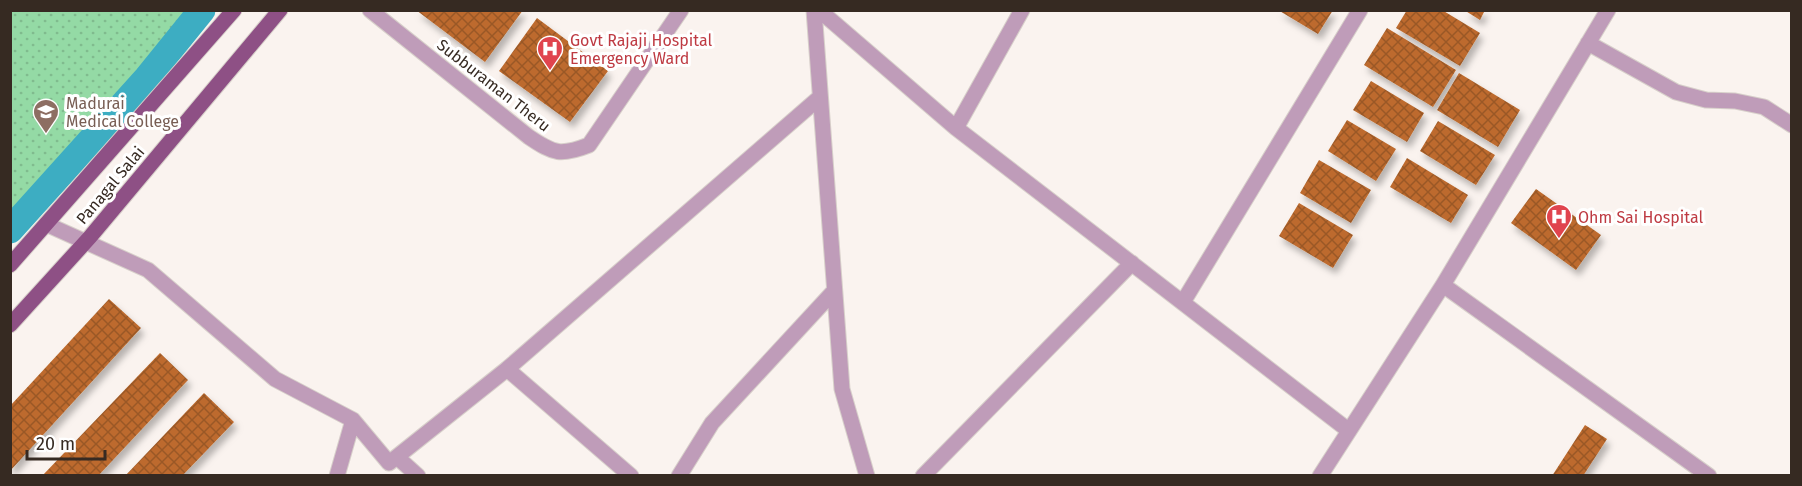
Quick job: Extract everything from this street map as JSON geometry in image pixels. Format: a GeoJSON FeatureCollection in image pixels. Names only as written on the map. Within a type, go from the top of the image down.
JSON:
{"type":"FeatureCollection","features":[{"type":"Feature","properties":{"kind":"main road","name":"Panagal Salai"},"geometry":{"type":"LineString","coordinates":[[10,266],[234,10]]}},
{"type":"Feature","properties":{"kind":"main road","name":"Panagal Salai"},"geometry":{"type":"LineString","coordinates":[[10,325],[86,241],[280,10]]}},
{"type":"Feature","properties":{"kind":"street","name":"Subburaman Theru"},"geometry":{"type":"LineString","coordinates":[[370,10],[547,150],[569,153],[589,145],[681,10]]}},
{"type":"Feature","properties":{"kind":"street"},"geometry":{"type":"LineString","coordinates":[[814,10],[842,389],[867,476]]}},
{"type":"Feature","properties":{"kind":"street"},"geometry":{"type":"LineString","coordinates":[[819,10],[956,128],[1348,430]]}},
{"type":"Feature","properties":{"kind":"street"},"geometry":{"type":"LineString","coordinates":[[956,128],[1022,10]]}},
{"type":"Feature","properties":{"kind":"street"},"geometry":{"type":"LineString","coordinates":[[1183,302],[1360,10]]}},
{"type":"Feature","properties":{"kind":"street"},"geometry":{"type":"LineString","coordinates":[[1320,476],[1443,285],[1608,10]]}},
{"type":"Feature","properties":{"kind":"street"},"geometry":{"type":"LineString","coordinates":[[1588,43],[1676,92],[1706,100],[1735,101],[1764,107],[1791,125]]}},
{"type":"Feature","properties":{"kind":"street"},"geometry":{"type":"LineString","coordinates":[[46,224],[148,270],[275,379],[354,420],[388,463],[507,369],[819,98]]}},
{"type":"Feature","properties":{"kind":"street"},"geometry":{"type":"LineString","coordinates":[[923,476],[1132,263]]}},
{"type":"Feature","properties":{"kind":"street"},"geometry":{"type":"LineString","coordinates":[[1443,285],[1709,476]]}},
{"type":"Feature","properties":{"kind":"street"},"geometry":{"type":"LineString","coordinates":[[679,476],[712,423],[834,291]]}},
{"type":"Feature","properties":{"kind":"street"},"geometry":{"type":"LineString","coordinates":[[507,369],[631,476]]}},
{"type":"Feature","properties":{"kind":"street"},"geometry":{"type":"LineString","coordinates":[[337,476],[354,420]]}},
{"type":"Feature","properties":{"kind":"street"},"geometry":{"type":"LineString","coordinates":[[397,456],[418,476]]}},
{"type":"Feature","properties":{"kind":"green space","name":"Madurai Medical College"},"geometry":{"type":"Polygon","coordinates":[[[11,10],[185,11],[11,217],[11,10]]]}},
{"type":"Feature","properties":{"kind":"building"},"geometry":{"type":"Polygon","coordinates":[[[416,10],[523,10],[485,62],[416,10]]]}},
{"type":"Feature","properties":{"kind":"building"},"geometry":{"type":"Polygon","coordinates":[[[1278,10],[1333,10],[1318,34],[1278,10]]]}},
{"type":"Feature","properties":{"kind":"building"},"geometry":{"type":"Polygon","coordinates":[[[1407,10],[1442,10],[1480,33],[1460,66],[1396,28],[1407,10]]]}},
{"type":"Feature","properties":{"kind":"building"},"geometry":{"type":"Polygon","coordinates":[[[1464,10],[1485,10],[1480,20],[1464,10]]]}},
{"type":"Feature","properties":{"kind":"building"},"geometry":{"type":"Polygon","coordinates":[[[537,18],[608,71],[570,122],[499,71],[537,18]]]}},
{"type":"Feature","properties":{"kind":"building"},"geometry":{"type":"Polygon","coordinates":[[[1387,28],[1456,70],[1433,107],[1364,65],[1387,28]]]}},
{"type":"Feature","properties":{"kind":"building"},"geometry":{"type":"Polygon","coordinates":[[[1459,73],[1520,110],[1498,147],[1437,110],[1459,73]]]}},
{"type":"Feature","properties":{"kind":"building"},"geometry":{"type":"Polygon","coordinates":[[[1371,81],[1424,113],[1407,142],[1353,110],[1371,81]]]}},
{"type":"Feature","properties":{"kind":"building"},"geometry":{"type":"Polygon","coordinates":[[[1347,120],[1396,149],[1376,181],[1328,151],[1347,120]]]}},
{"type":"Feature","properties":{"kind":"building"},"geometry":{"type":"Polygon","coordinates":[[[1438,121],[1495,155],[1476,185],[1420,151],[1438,121]]]}},
{"type":"Feature","properties":{"kind":"building"},"geometry":{"type":"Polygon","coordinates":[[[1407,158],[1468,195],[1451,223],[1390,187],[1407,158]]]}},
{"type":"Feature","properties":{"kind":"building"},"geometry":{"type":"Polygon","coordinates":[[[1319,160],[1371,190],[1351,223],[1300,193],[1319,160]]]}},
{"type":"Feature","properties":{"kind":"building"},"geometry":{"type":"Polygon","coordinates":[[[1536,189],[1601,235],[1576,270],[1511,223],[1536,189]]]}},
{"type":"Feature","properties":{"kind":"building"},"geometry":{"type":"Polygon","coordinates":[[[1299,203],[1353,235],[1333,268],[1279,236],[1299,203]]]}},
{"type":"Feature","properties":{"kind":"building"},"geometry":{"type":"Polygon","coordinates":[[[109,299],[141,328],[10,471],[10,406],[109,299]]]}},
{"type":"Feature","properties":{"kind":"building"},"geometry":{"type":"Polygon","coordinates":[[[160,353],[188,380],[98,476],[42,476],[160,353]]]}},
{"type":"Feature","properties":{"kind":"building"},"geometry":{"type":"Polygon","coordinates":[[[204,393],[234,422],[182,476],[125,476],[204,393]]]}},
{"type":"Feature","properties":{"kind":"building"},"geometry":{"type":"Polygon","coordinates":[[[1585,425],[1607,439],[1583,476],[1552,476],[1585,425]]]}},
{"type":"Feature","properties":{"kind":"waterway"},"geometry":{"type":"LineString","coordinates":[[10,230],[147,78],[202,10]]}},
{"type":"Feature","properties":{"kind":"place","name":"Govt Rajaji Hospital Emergency Ward"},"geometry":{"type":"Point","coordinates":[550,72]}},
{"type":"Feature","properties":{"kind":"place","name":"Madurai Medical College"},"geometry":{"type":"Point","coordinates":[46,135]}},
{"type":"Feature","properties":{"kind":"place","name":"Ohm Sai Hospital"},"geometry":{"type":"Point","coordinates":[1559,240]}}]}
